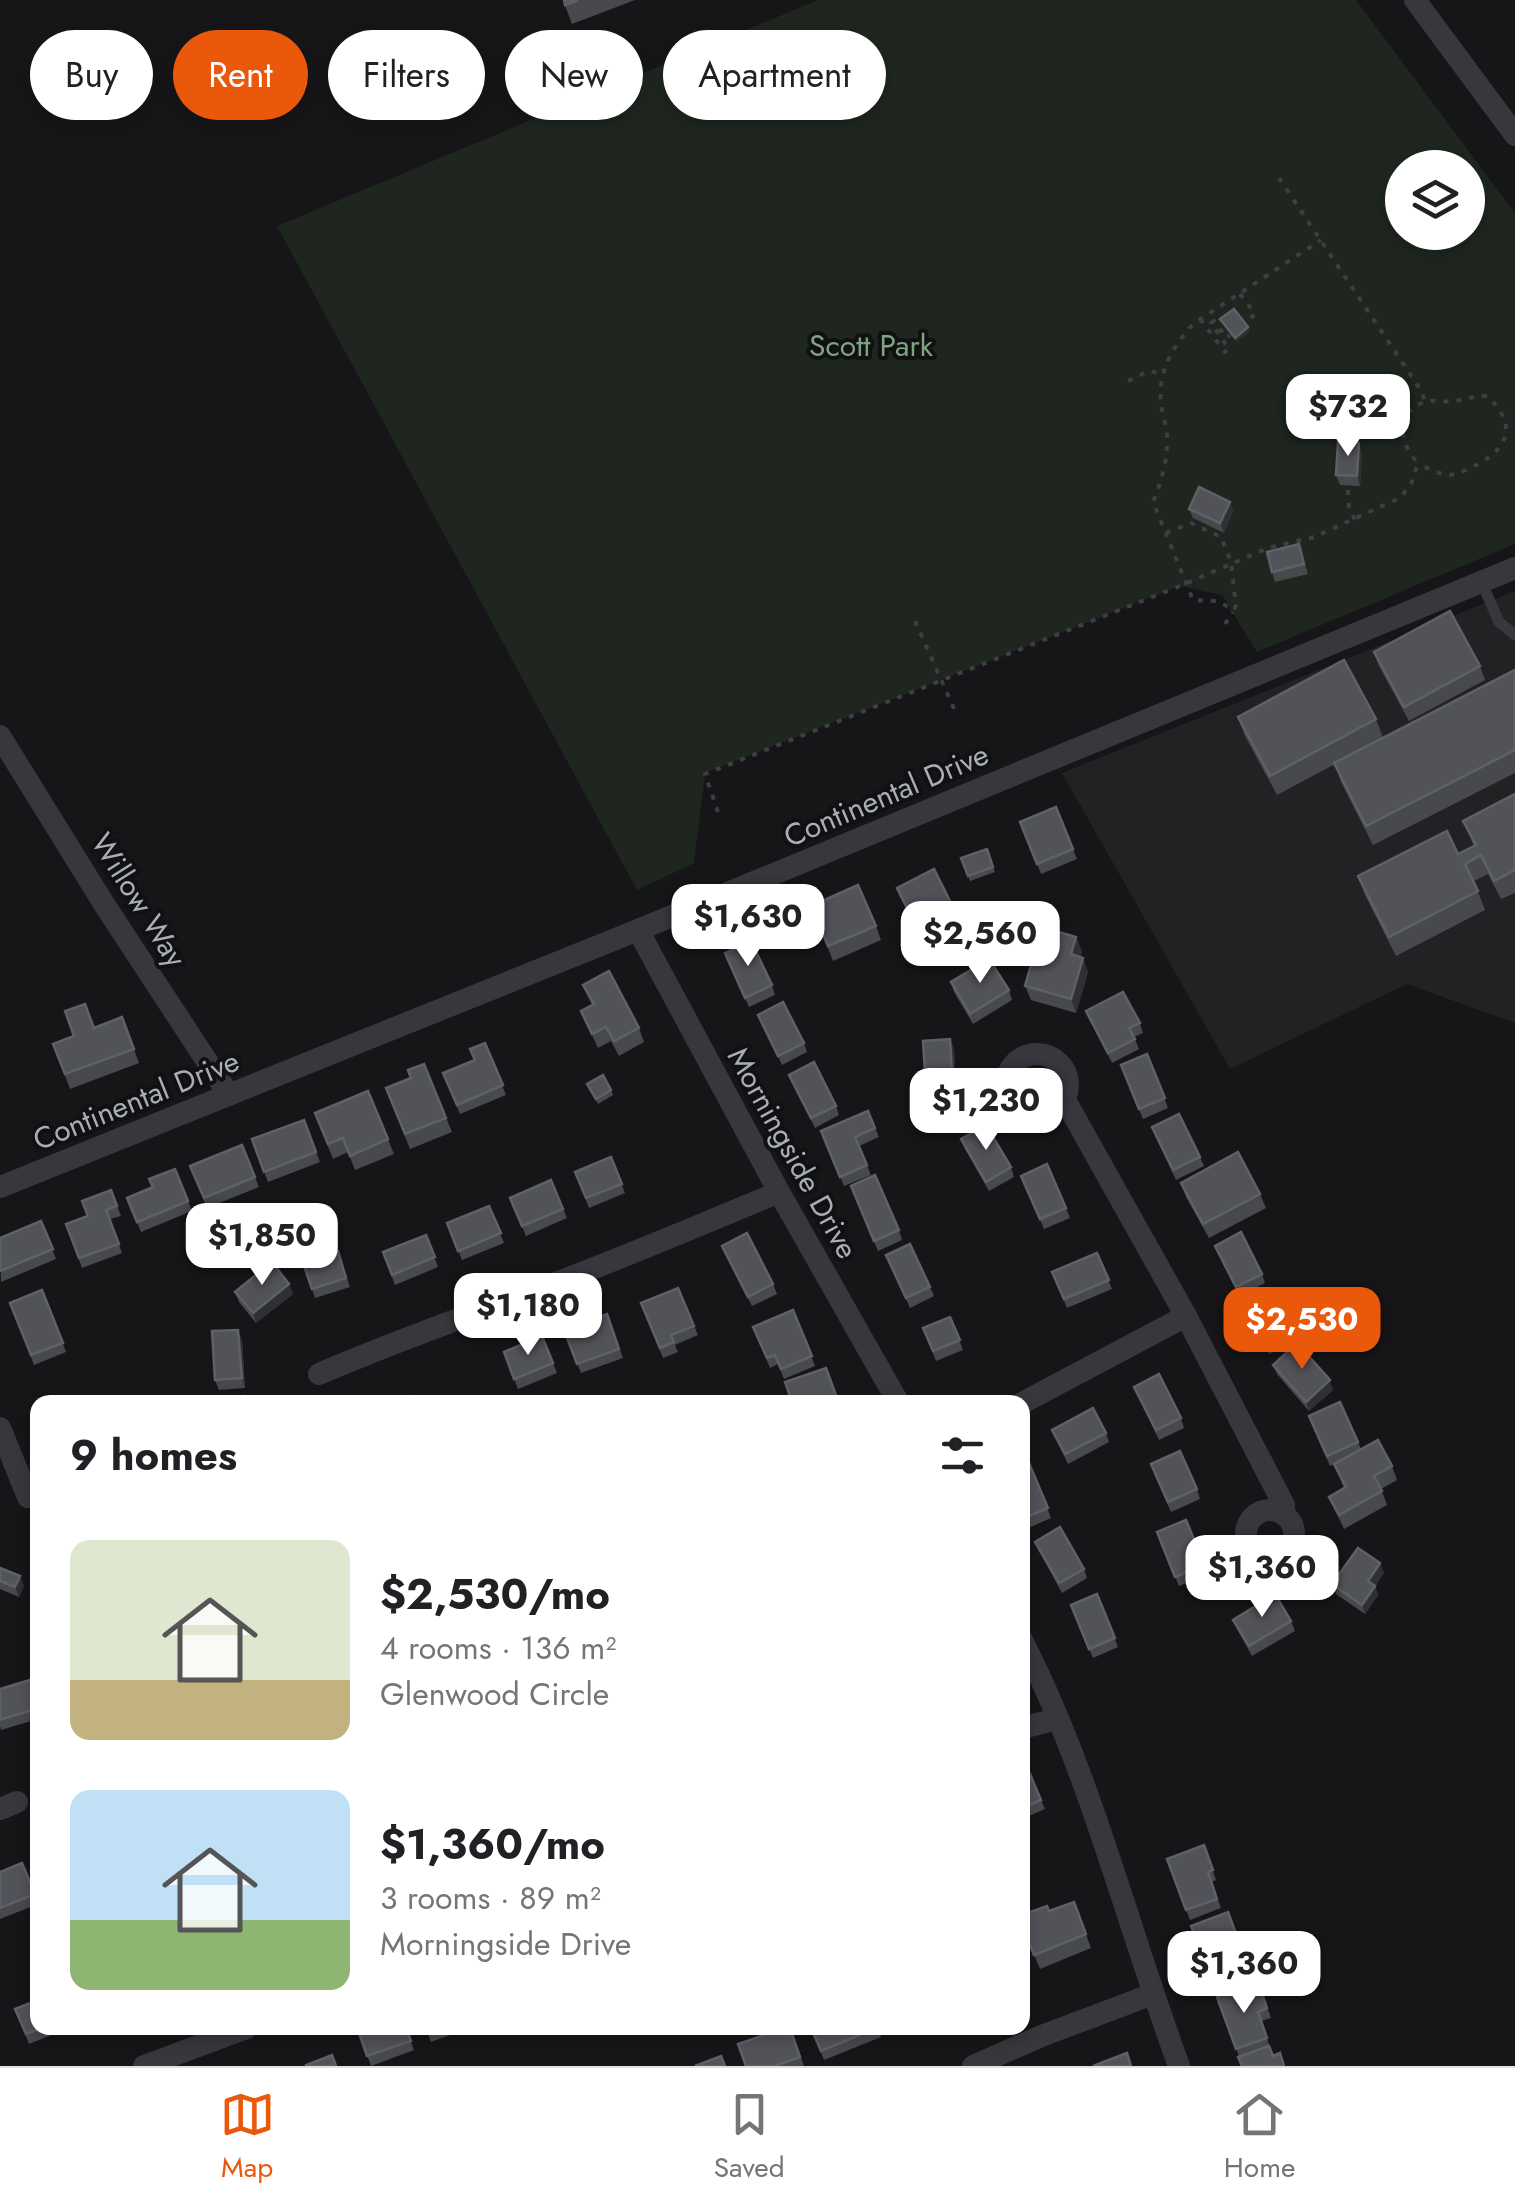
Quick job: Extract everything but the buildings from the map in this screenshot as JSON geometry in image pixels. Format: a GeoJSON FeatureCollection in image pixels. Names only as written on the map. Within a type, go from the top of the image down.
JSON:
{"type":"FeatureCollection","features":[{"type":"Feature","properties":{"kind":"street"},"geometry":{"type":"LineString","coordinates":[[1415,0],[1515,135]]}},
{"type":"Feature","properties":{"kind":"street","name":"Continental Drive"},"geometry":{"type":"LineString","coordinates":[[0,1187],[638,930],[1515,568]]}},
{"type":"Feature","properties":{"kind":"street","name":"Willow Way"},"geometry":{"type":"LineString","coordinates":[[0,736],[229,1094]]}},
{"type":"Feature","properties":{"kind":"street","name":"Morningside Drive"},"geometry":{"type":"LineString","coordinates":[[638,930],[894,1395]]}},
{"type":"Feature","properties":{"kind":"street"},"geometry":{"type":"LineString","coordinates":[[1065,1100],[1186,1316],[1284,1505],[1284,1515]]}},
{"type":"Feature","properties":{"kind":"street"},"geometry":{"type":"LineString","coordinates":[[319,1374],[779,1192]]}},
{"type":"Feature","properties":{"kind":"street"},"geometry":{"type":"LineString","coordinates":[[1030,1399],[1186,1316]]}},
{"type":"Feature","properties":{"kind":"street"},"geometry":{"type":"LineString","coordinates":[[0,1428],[28,1497]]}},
{"type":"Feature","properties":{"kind":"street"},"geometry":{"type":"LineString","coordinates":[[1030,1658],[1080,1777],[1179,2066]]}},
{"type":"Feature","properties":{"kind":"street"},"geometry":{"type":"LineString","coordinates":[[1030,1726],[1057,1719]]}},
{"type":"Feature","properties":{"kind":"street"},"geometry":{"type":"LineString","coordinates":[[973,2066],[1152,1994]]}},
{"type":"Feature","properties":{"kind":"street"},"geometry":{"type":"LineString","coordinates":[[144,2066],[228,2035]]}},
{"type":"Feature","properties":{"kind":"lane"},"geometry":{"type":"LineString","coordinates":[[1480,581],[1499,622],[1515,635]]}},
{"type":"Feature","properties":{"kind":"path"},"geometry":{"type":"LineString","coordinates":[[1279,178],[1425,402]]}},
{"type":"Feature","properties":{"kind":"path"},"geometry":{"type":"LineString","coordinates":[[1234,610],[1217,600],[1194,600],[1153,502],[1164,474],[1168,437],[1161,401],[1162,374],[1178,341],[1200,319],[1320,240]]}},
{"type":"Feature","properties":{"kind":"path"},"geometry":{"type":"LineString","coordinates":[[1240,294],[1255,314],[1244,324]]}},
{"type":"Feature","properties":{"kind":"path"},"geometry":{"type":"LineString","coordinates":[[1200,319],[1226,352],[1229,349],[1211,324],[1214,321],[1227,338],[1230,335]]}},
{"type":"Feature","properties":{"kind":"path"},"geometry":{"type":"LineString","coordinates":[[1128,380],[1149,371],[1162,374]]}},
{"type":"Feature","properties":{"kind":"path"},"geometry":{"type":"LineString","coordinates":[[1470,396],[1487,396],[1502,408],[1508,428],[1504,445],[1496,454],[1450,475],[1418,464],[1402,440],[1408,411],[1431,400],[1451,402],[1470,396]]}},
{"type":"Feature","properties":{"kind":"path"},"geometry":{"type":"LineString","coordinates":[[718,812],[705,774],[1231,562],[1268,548],[1314,538],[1400,498],[1411,484],[1418,464]]}},
{"type":"Feature","properties":{"kind":"path"},"geometry":{"type":"LineString","coordinates":[[1348,490],[1348,508],[1355,520]]}},
{"type":"Feature","properties":{"kind":"path"},"geometry":{"type":"LineString","coordinates":[[1166,533],[1191,523],[1221,537],[1231,562],[1236,605],[1225,624]]}},
{"type":"Feature","properties":{"kind":"path"},"geometry":{"type":"LineString","coordinates":[[1284,546],[1287,555]]}},
{"type":"Feature","properties":{"kind":"path"},"geometry":{"type":"LineString","coordinates":[[915,621],[955,711]]}},
{"type":"Feature","properties":{"kind":"shaded area"},"geometry":{"type":"Polygon","coordinates":[[[1515,591],[1515,1023],[1407,984],[1230,1069],[1062,773],[1515,591]]]}},
{"type":"Feature","properties":{"kind":"green space","name":"Scott Park"},"geometry":{"type":"Polygon","coordinates":[[[818,0],[1356,0],[1468,150],[1385,150],[1385,250],[1485,250],[1485,173],[1515,213],[1515,544],[1257,652],[1222,595],[1180,586],[705,773],[694,863],[637,890],[277,226],[531,120],[643,120],[643,73],[663,65],[663,120],[886,120],[886,30],[746,30],[818,0]]]}}]}
